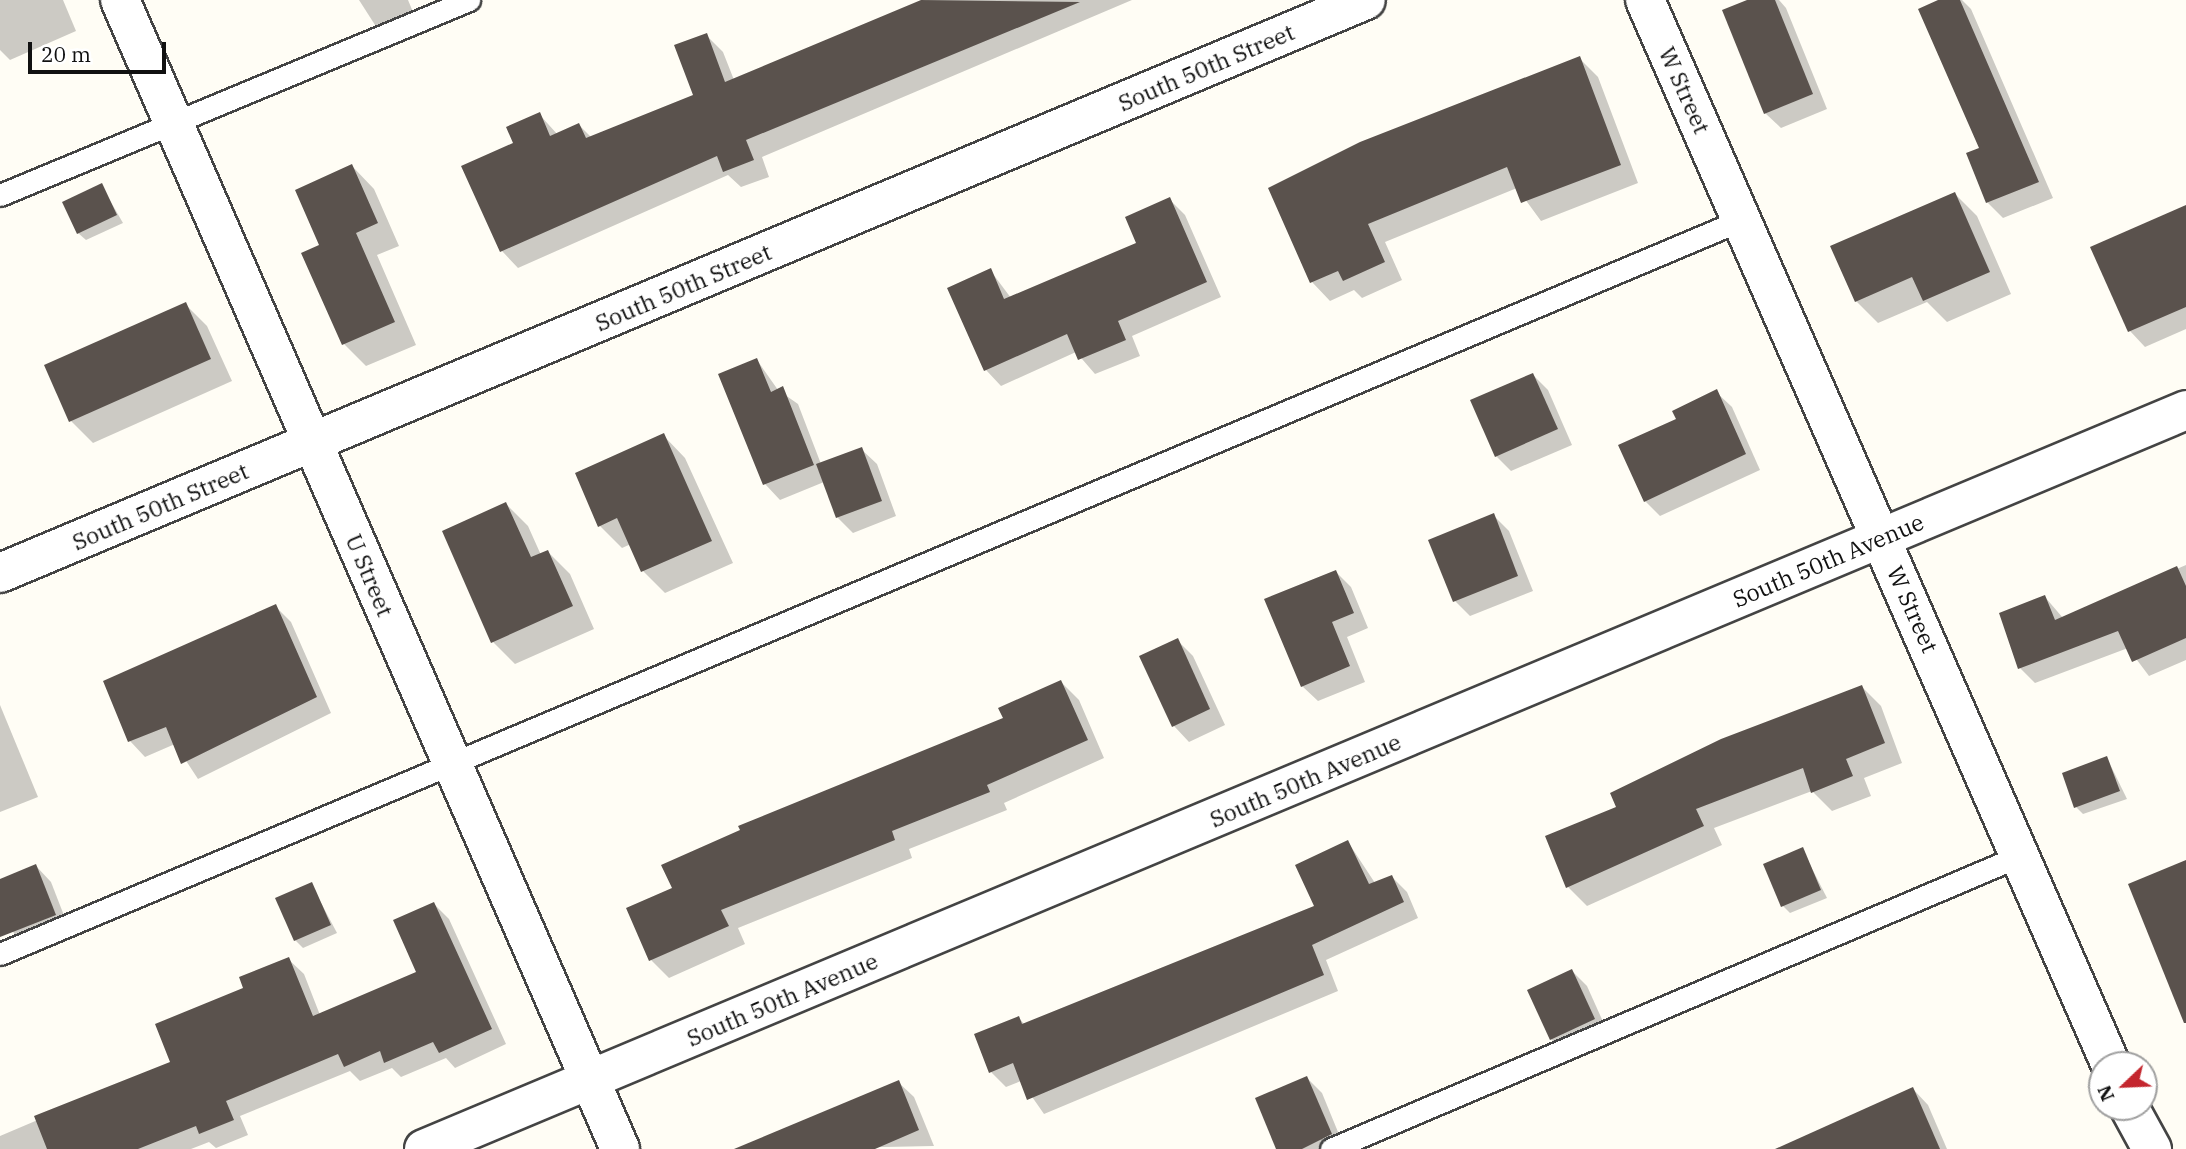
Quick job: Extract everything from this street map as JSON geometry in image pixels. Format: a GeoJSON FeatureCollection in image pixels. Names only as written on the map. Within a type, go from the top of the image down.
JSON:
{"type":"FeatureCollection","features":[{"type":"Feature","properties":{"kind":"street","name":"U Street"},"geometry":{"type":"LineString","coordinates":[[120,0],[620,1149]]}},
{"type":"Feature","properties":{"kind":"street","name":"South 50th Street"},"geometry":{"type":"LineString","coordinates":[[0,573],[1366,0]]}},
{"type":"Feature","properties":{"kind":"street","name":"W Street"},"geometry":{"type":"LineString","coordinates":[[1645,0],[1881,538],[2024,854],[2105,1051]]}},
{"type":"Feature","properties":{"kind":"street","name":"South 50th Avenue"},"geometry":{"type":"LineString","coordinates":[[424,1149],[2186,410]]}},
{"type":"Feature","properties":{"kind":"street"},"geometry":{"type":"LineString","coordinates":[[2137,1121],[2152,1149]]}},
{"type":"Feature","properties":{"kind":"lane"},"geometry":{"type":"LineString","coordinates":[[0,195],[469,0]]}},
{"type":"Feature","properties":{"kind":"lane"},"geometry":{"type":"LineString","coordinates":[[0,954],[1741,220]]}},
{"type":"Feature","properties":{"kind":"lane"},"geometry":{"type":"LineString","coordinates":[[1331,1149],[2024,854]]}},
{"type":"Feature","properties":{"kind":"building"},"geometry":{"type":"Polygon","coordinates":[[[921,0],[1080,2],[746,140],[754,160],[723,172],[717,156],[500,252],[461,166],[513,143],[506,127],[540,112],[550,136],[579,123],[586,138],[693,95],[674,45],[707,33],[725,82],[921,0]]]}},
{"type":"Feature","properties":{"kind":"building"},"geometry":{"type":"Polygon","coordinates":[[[1747,0],[1775,0],[1813,94],[1764,114],[1722,10],[1747,0]]]}},
{"type":"Feature","properties":{"kind":"building"},"geometry":{"type":"Polygon","coordinates":[[[1938,0],[1960,0],[2039,182],[1986,203],[1966,153],[1979,148],[1918,9],[1938,0]]]}},
{"type":"Feature","properties":{"kind":"building"},"geometry":{"type":"Polygon","coordinates":[[[1580,56],[1621,165],[1521,203],[1507,167],[1368,224],[1385,262],[1343,281],[1338,271],[1310,283],[1268,188],[1360,142],[1580,56]]]}},
{"type":"Feature","properties":{"kind":"building"},"geometry":{"type":"Polygon","coordinates":[[[352,164],[378,223],[356,233],[395,322],[342,345],[301,253],[319,245],[295,190],[352,164]]]}},
{"type":"Feature","properties":{"kind":"building"},"geometry":{"type":"Polygon","coordinates":[[[102,183],[117,215],[77,234],[62,202],[102,183]]]}},
{"type":"Feature","properties":{"kind":"building"},"geometry":{"type":"Polygon","coordinates":[[[1955,192],[1990,272],[1923,301],[1912,277],[1855,302],[1830,246],[1955,192]]]}},
{"type":"Feature","properties":{"kind":"building"},"geometry":{"type":"Polygon","coordinates":[[[1170,197],[1207,282],[1118,321],[1126,340],[1078,360],[1067,334],[984,371],[947,288],[991,268],[1004,299],[1136,243],[1125,217],[1170,197]]]}},
{"type":"Feature","properties":{"kind":"building"},"geometry":{"type":"Polygon","coordinates":[[[2186,205],[2186,307],[2128,332],[2090,247],[2186,205]]]}},
{"type":"Feature","properties":{"kind":"building"},"geometry":{"type":"Polygon","coordinates":[[[186,302],[211,359],[69,422],[44,365],[186,302]]]}},
{"type":"Feature","properties":{"kind":"building"},"geometry":{"type":"Polygon","coordinates":[[[757,358],[771,392],[783,386],[814,465],[763,485],[718,374],[757,358]]]}},
{"type":"Feature","properties":{"kind":"building"},"geometry":{"type":"Polygon","coordinates":[[[1533,373],[1558,429],[1495,457],[1470,400],[1533,373]]]}},
{"type":"Feature","properties":{"kind":"building"},"geometry":{"type":"Polygon","coordinates":[[[1717,389],[1746,454],[1644,502],[1618,445],[1676,419],[1672,411],[1717,389]]]}},
{"type":"Feature","properties":{"kind":"building"},"geometry":{"type":"Polygon","coordinates":[[[664,433],[712,541],[641,572],[617,518],[598,527],[575,473],[664,433]]]}},
{"type":"Feature","properties":{"kind":"building"},"geometry":{"type":"Polygon","coordinates":[[[862,447],[882,501],[836,518],[816,464],[862,447]]]}},
{"type":"Feature","properties":{"kind":"building"},"geometry":{"type":"Polygon","coordinates":[[[506,502],[531,557],[548,550],[573,606],[491,643],[442,531],[506,502]]]}},
{"type":"Feature","properties":{"kind":"building"},"geometry":{"type":"Polygon","coordinates":[[[1494,513],[1518,576],[1453,602],[1428,540],[1494,513]]]}},
{"type":"Feature","properties":{"kind":"building"},"geometry":{"type":"Polygon","coordinates":[[[2177,566],[2186,586],[2186,638],[2132,662],[2118,631],[2018,669],[1999,613],[2045,595],[2055,620],[2177,566]]]}},
{"type":"Feature","properties":{"kind":"building"},"geometry":{"type":"Polygon","coordinates":[[[1336,570],[1354,613],[1332,622],[1350,666],[1301,687],[1264,599],[1336,570]]]}},
{"type":"Feature","properties":{"kind":"building"},"geometry":{"type":"Polygon","coordinates":[[[276,604],[317,697],[181,764],[166,727],[128,742],[103,681],[276,604]]]}},
{"type":"Feature","properties":{"kind":"building"},"geometry":{"type":"Polygon","coordinates":[[[1178,638],[1210,709],[1172,727],[1139,656],[1178,638]]]}},
{"type":"Feature","properties":{"kind":"building"},"geometry":{"type":"Polygon","coordinates":[[[1061,680],[1088,740],[987,785],[990,792],[892,831],[895,840],[721,910],[729,926],[649,961],[626,908],[672,888],[661,865],[740,830],[738,826],[1003,718],[998,708],[1061,680]]]}},
{"type":"Feature","properties":{"kind":"building"},"geometry":{"type":"Polygon","coordinates":[[[1862,685],[1885,743],[1846,759],[1853,776],[1811,793],[1803,768],[1696,809],[1704,826],[1566,888],[1545,836],[1616,807],[1610,793],[1721,739],[1862,685]]]}},
{"type":"Feature","properties":{"kind":"building"},"geometry":{"type":"Polygon","coordinates":[[[2107,756],[2120,791],[2074,808],[2062,773],[2107,756]]]}},
{"type":"Feature","properties":{"kind":"building"},"geometry":{"type":"Polygon","coordinates":[[[1348,840],[1369,884],[1392,875],[1404,902],[1312,945],[1324,975],[1027,1100],[1013,1063],[989,1073],[974,1034],[1019,1016],[1022,1024],[1314,906],[1295,865],[1348,840]]]}},
{"type":"Feature","properties":{"kind":"building"},"geometry":{"type":"Polygon","coordinates":[[[1803,847],[1821,890],[1781,907],[1763,864],[1803,847]]]}},
{"type":"Feature","properties":{"kind":"building"},"geometry":{"type":"Polygon","coordinates":[[[2186,860],[2186,1023],[2184,1023],[2128,884],[2186,860]]]}},
{"type":"Feature","properties":{"kind":"building"},"geometry":{"type":"Polygon","coordinates":[[[36,864],[56,915],[0,937],[0,879],[36,864]]]}},
{"type":"Feature","properties":{"kind":"building"},"geometry":{"type":"Polygon","coordinates":[[[312,882],[331,925],[294,941],[275,898],[312,882]]]}},
{"type":"Feature","properties":{"kind":"building"},"geometry":{"type":"Polygon","coordinates":[[[434,902],[492,1029],[439,1053],[433,1042],[384,1063],[380,1051],[344,1067],[338,1054],[226,1101],[234,1120],[199,1134],[196,1126],[138,1149],[47,1149],[34,1116],[170,1062],[155,1024],[243,988],[239,977],[289,957],[313,1016],[416,972],[393,920],[434,902]]]}},
{"type":"Feature","properties":{"kind":"building"},"geometry":{"type":"Polygon","coordinates":[[[1572,969],[1595,1019],[1550,1040],[1527,990],[1572,969]]]}},
{"type":"Feature","properties":{"kind":"building"},"geometry":{"type":"Polygon","coordinates":[[[1307,1076],[1332,1134],[1302,1149],[1276,1149],[1255,1098],[1307,1076]]]}},
{"type":"Feature","properties":{"kind":"building"},"geometry":{"type":"Polygon","coordinates":[[[899,1080],[919,1130],[875,1149],[734,1149],[899,1080]]]}},
{"type":"Feature","properties":{"kind":"building"},"geometry":{"type":"Polygon","coordinates":[[[1913,1087],[1940,1149],[1775,1149],[1913,1087]]]}}]}
